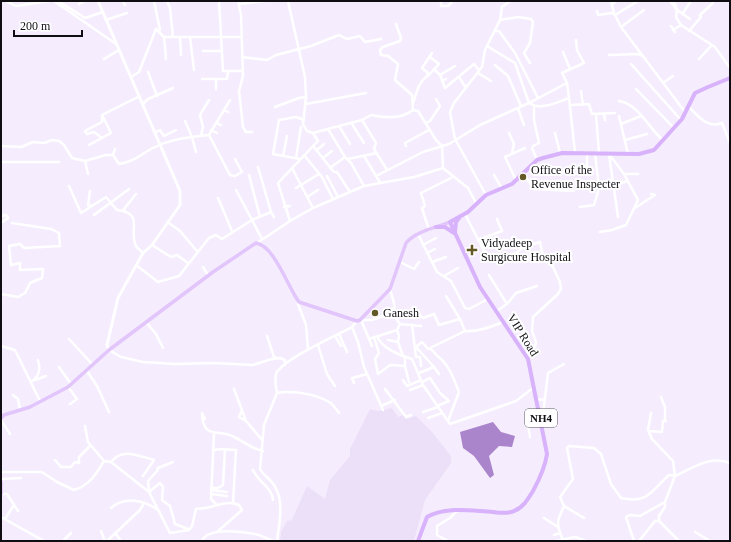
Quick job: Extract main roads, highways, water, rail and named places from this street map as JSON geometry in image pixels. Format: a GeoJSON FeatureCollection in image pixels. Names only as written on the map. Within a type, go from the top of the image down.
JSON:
{"type":"FeatureCollection","features":[{"type":"Feature","properties":{"kind":"highway"},"geometry":{"type":"LineString","coordinates":[[454,234],[456,222],[486,195],[516,180],[537,160],[560,153],[575,152],[628,154],[645,153],[654,150],[681,120],[695,93],[701,89],[730,78]]}},
{"type":"Feature","properties":{"kind":"highway"},"geometry":{"type":"LineString","coordinates":[[450,222],[464,215]]}},
{"type":"Feature","properties":{"kind":"highway","name":"VIP Road"},"geometry":{"type":"LineString","coordinates":[[418,541],[427,517],[437,511],[457,510],[503,513],[519,509],[528,499],[546,463],[547,454],[531,368],[525,355],[480,286],[454,234],[450,222]]}},
{"type":"Feature","properties":{"kind":"highway"},"geometry":{"type":"LineString","coordinates":[[436,227],[445,226],[454,234]]}},
{"type":"Feature","properties":{"kind":"main road"},"geometry":{"type":"LineString","coordinates":[[1,419],[68,387],[109,350],[256,243],[263,246],[277,262],[299,302],[359,320],[390,289],[406,243],[417,234],[450,222]]}},
{"type":"Feature","properties":{"kind":"main road"},"geometry":{"type":"LineString","coordinates":[[1,480],[1,494]]}},
{"type":"Feature","properties":{"kind":"place","name":"Office of the Revenue Inspecter"},"geometry":{"type":"Point","coordinates":[523,177]}},
{"type":"Feature","properties":{"kind":"place","name":"Vidyadeep Surgicure Hospital"},"geometry":{"type":"Point","coordinates":[472,250]}},
{"type":"Feature","properties":{"kind":"place","name":"Ganesh"},"geometry":{"type":"Point","coordinates":[375,313]}}]}
